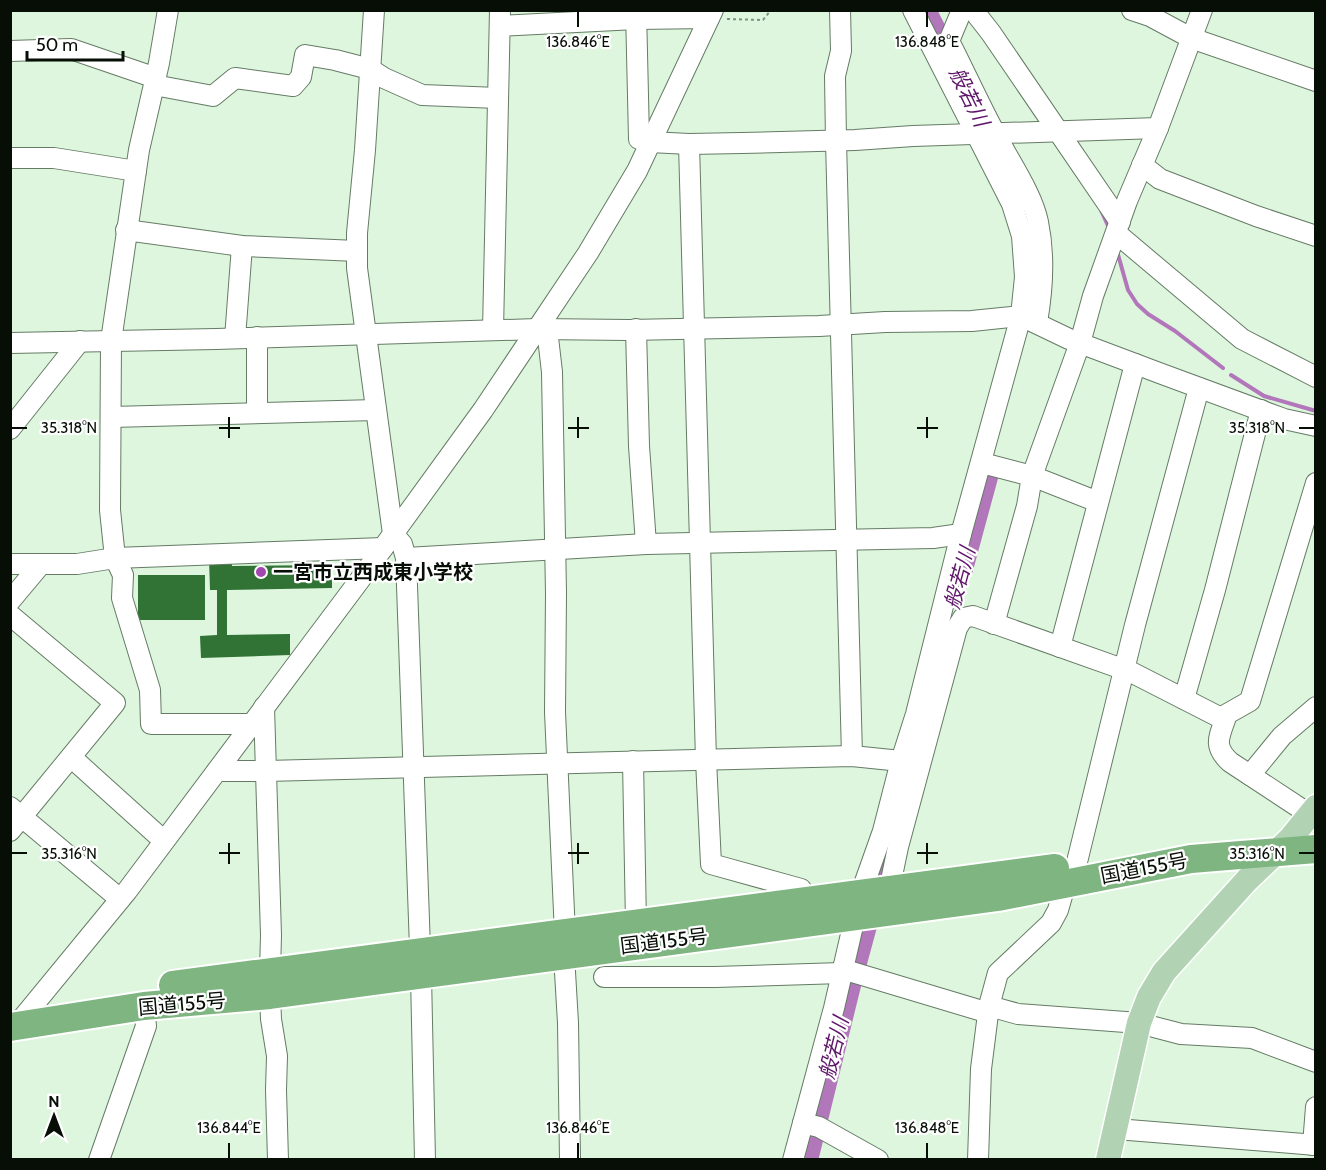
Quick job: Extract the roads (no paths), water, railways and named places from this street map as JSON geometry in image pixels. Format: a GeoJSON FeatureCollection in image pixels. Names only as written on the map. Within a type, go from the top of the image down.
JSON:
{"type":"FeatureCollection","features":[{"type":"Feature","properties":{"kind":"highway","name":"国道155号"},"geometry":{"type":"LineString","coordinates":[[565,944],[636,924],[873,903],[998,897],[1069,875],[1191,859],[1304,833]]}},
{"type":"Feature","properties":{"kind":"highway","name":"国道155号"},"geometry":{"type":"LineString","coordinates":[[16,1019],[873,903]]}},
{"type":"Feature","properties":{"kind":"highway","name":"国道155号"},"geometry":{"type":"LineString","coordinates":[[16,1019],[144,1006],[270,984]]}},
{"type":"Feature","properties":{"kind":"main road"},"geometry":{"type":"LineString","coordinates":[[1108,1160],[1139,1023],[1149,997],[1164,972],[1246,880],[1304,833]]}},
{"type":"Feature","properties":{"kind":"street"},"geometry":{"type":"LineString","coordinates":[[168,10],[135,171],[111,341],[110,510],[116,558],[123,575],[122,598],[150,690],[151,724],[252,724]]}},
{"type":"Feature","properties":{"kind":"street"},"geometry":{"type":"LineString","coordinates":[[374,10],[357,268],[376,410],[388,541]]}},
{"type":"Feature","properties":{"kind":"street"},"geometry":{"type":"LineString","coordinates":[[840,10],[841,51],[835,76],[836,141],[852,756]]}},
{"type":"Feature","properties":{"kind":"street"},"geometry":{"type":"LineString","coordinates":[[793,1160],[810,1124],[834,1008],[873,903],[898,847],[916,714],[961,534],[988,464],[1029,319],[1043,281],[1043,257],[1038,219],[1026,192],[986,134],[913,10]]}},
{"type":"Feature","properties":{"kind":"street"},"geometry":{"type":"LineString","coordinates":[[962,10],[949,41],[986,134]]}},
{"type":"Feature","properties":{"kind":"street"},"geometry":{"type":"LineString","coordinates":[[973,10],[1058,131],[1118,227],[1242,339],[1316,377]]}},
{"type":"Feature","properties":{"kind":"street"},"geometry":{"type":"LineString","coordinates":[[1132,10],[1150,16],[1191,38],[1316,81]]}},
{"type":"Feature","properties":{"kind":"street"},"geometry":{"type":"LineString","coordinates":[[994,624],[1027,506],[1032,476],[1080,343],[1093,296],[1118,227],[1202,10]]}},
{"type":"Feature","properties":{"kind":"street"},"geometry":{"type":"LineString","coordinates":[[16,1019],[120,899],[388,541],[542,328],[637,171],[711,14],[500,18],[493,330]]}},
{"type":"Feature","properties":{"kind":"street"},"geometry":{"type":"LineString","coordinates":[[636,15],[639,139],[650,142],[689,144],[836,141],[1158,128]]}},
{"type":"Feature","properties":{"kind":"street"},"geometry":{"type":"LineString","coordinates":[[10,51],[72,50],[155,81],[213,96],[235,78],[293,86],[301,77],[305,55],[370,69],[422,95],[498,98]]}},
{"type":"Feature","properties":{"kind":"street"},"geometry":{"type":"LineString","coordinates":[[689,144],[696,328],[699,543],[711,864],[801,889]]}},
{"type":"Feature","properties":{"kind":"street"},"geometry":{"type":"LineString","coordinates":[[10,158],[54,158],[135,171]]}},
{"type":"Feature","properties":{"kind":"street"},"geometry":{"type":"LineString","coordinates":[[1142,165],[1160,179],[1256,216],[1316,236]]}},
{"type":"Feature","properties":{"kind":"street"},"geometry":{"type":"LineString","coordinates":[[126,230],[242,246],[357,251]]}},
{"type":"Feature","properties":{"kind":"street"},"geometry":{"type":"LineString","coordinates":[[236,338],[242,246]]}},
{"type":"Feature","properties":{"kind":"street"},"geometry":{"type":"LineString","coordinates":[[10,343],[257,338],[542,328],[696,328],[1029,319],[1080,343],[1135,364],[1284,419],[1316,426]]}},
{"type":"Feature","properties":{"kind":"street"},"geometry":{"type":"LineString","coordinates":[[542,328],[552,372],[555,712],[568,1023],[570,1160]]}},
{"type":"Feature","properties":{"kind":"street"},"geometry":{"type":"LineString","coordinates":[[636,329],[639,446],[646,544]]}},
{"type":"Feature","properties":{"kind":"street"},"geometry":{"type":"LineString","coordinates":[[257,338],[257,413]]}},
{"type":"Feature","properties":{"kind":"street"},"geometry":{"type":"LineString","coordinates":[[10,429],[80,341]]}},
{"type":"Feature","properties":{"kind":"street"},"geometry":{"type":"LineString","coordinates":[[1060,647],[1135,364]]}},
{"type":"Feature","properties":{"kind":"street"},"geometry":{"type":"LineString","coordinates":[[978,1160],[981,1069],[989,1010],[998,973],[1051,923],[1058,910],[1198,387]]}},
{"type":"Feature","properties":{"kind":"street"},"geometry":{"type":"LineString","coordinates":[[111,417],[376,410]]}},
{"type":"Feature","properties":{"kind":"street"},"geometry":{"type":"LineString","coordinates":[[1184,699],[1215,590],[1261,410]]}},
{"type":"Feature","properties":{"kind":"street"},"geometry":{"type":"LineString","coordinates":[[988,464],[1032,476],[1098,502]]}},
{"type":"Feature","properties":{"kind":"street"},"geometry":{"type":"LineString","coordinates":[[1220,718],[1229,711],[1250,702],[1316,483]]}},
{"type":"Feature","properties":{"kind":"street"},"geometry":{"type":"LineString","coordinates":[[406,558],[646,544],[933,538],[961,534]]}},
{"type":"Feature","properties":{"kind":"street"},"geometry":{"type":"LineString","coordinates":[[10,564],[77,564],[116,558],[388,541],[402,544],[406,558],[425,1160]]}},
{"type":"Feature","properties":{"kind":"street"},"geometry":{"type":"LineString","coordinates":[[10,601],[41,564]]}},
{"type":"Feature","properties":{"kind":"street"},"geometry":{"type":"LineString","coordinates":[[10,615],[115,703],[71,757],[14,818],[120,899]]}},
{"type":"Feature","properties":{"kind":"street"},"geometry":{"type":"LineString","coordinates":[[873,903],[884,831],[957,628],[963,618],[973,616],[1124,670],[1225,720],[1218,744],[1221,753],[1250,775],[1304,833]]}},
{"type":"Feature","properties":{"kind":"street"},"geometry":{"type":"LineString","coordinates":[[264,707],[272,935],[271,1019],[277,1056],[278,1160]]}},
{"type":"Feature","properties":{"kind":"street"},"geometry":{"type":"LineString","coordinates":[[1250,775],[1282,736],[1316,707]]}},
{"type":"Feature","properties":{"kind":"street"},"geometry":{"type":"LineString","coordinates":[[217,771],[852,756],[909,763]]}},
{"type":"Feature","properties":{"kind":"street"},"geometry":{"type":"LineString","coordinates":[[71,757],[164,841]]}},
{"type":"Feature","properties":{"kind":"street"},"geometry":{"type":"LineString","coordinates":[[633,761],[636,924]]}},
{"type":"Feature","properties":{"kind":"street"},"geometry":{"type":"LineString","coordinates":[[604,977],[715,977],[848,972],[989,1010],[1139,1023],[1181,1034],[1252,1038],[1316,1062]]}},
{"type":"Feature","properties":{"kind":"street"},"geometry":{"type":"LineString","coordinates":[[99,1160],[146,1026],[144,1006]]}},
{"type":"Feature","properties":{"kind":"street"},"geometry":{"type":"LineString","coordinates":[[1116,1129],[1309,1148],[1316,1107]]}},
{"type":"Feature","properties":{"kind":"street"},"geometry":{"type":"LineString","coordinates":[[810,1124],[878,1160]]}},
{"type":"Feature","properties":{"kind":"waterway","name":"般若川"},"geometry":{"type":"LineString","coordinates":[[925,10],[953,65]]}},
{"type":"Feature","properties":{"kind":"waterway"},"geometry":{"type":"LineString","coordinates":[[1101,210],[1109,228]]}},
{"type":"Feature","properties":{"kind":"waterway"},"geometry":{"type":"LineString","coordinates":[[1117,251],[1128,290],[1137,304],[1223,368]]}},
{"type":"Feature","properties":{"kind":"waterway"},"geometry":{"type":"LineString","coordinates":[[1231,375],[1264,396],[1316,411]]}},
{"type":"Feature","properties":{"kind":"waterway","name":"般若川"},"geometry":{"type":"LineString","coordinates":[[962,569],[987,477]]}},
{"type":"Feature","properties":{"kind":"waterway","name":"般若川"},"geometry":{"type":"LineString","coordinates":[[807,1160],[851,981],[895,819]]}},
{"type":"Feature","properties":{"kind":"place","name":"一宮市立西成東小学校"},"geometry":{"type":"Point","coordinates":[261,572]}}]}
